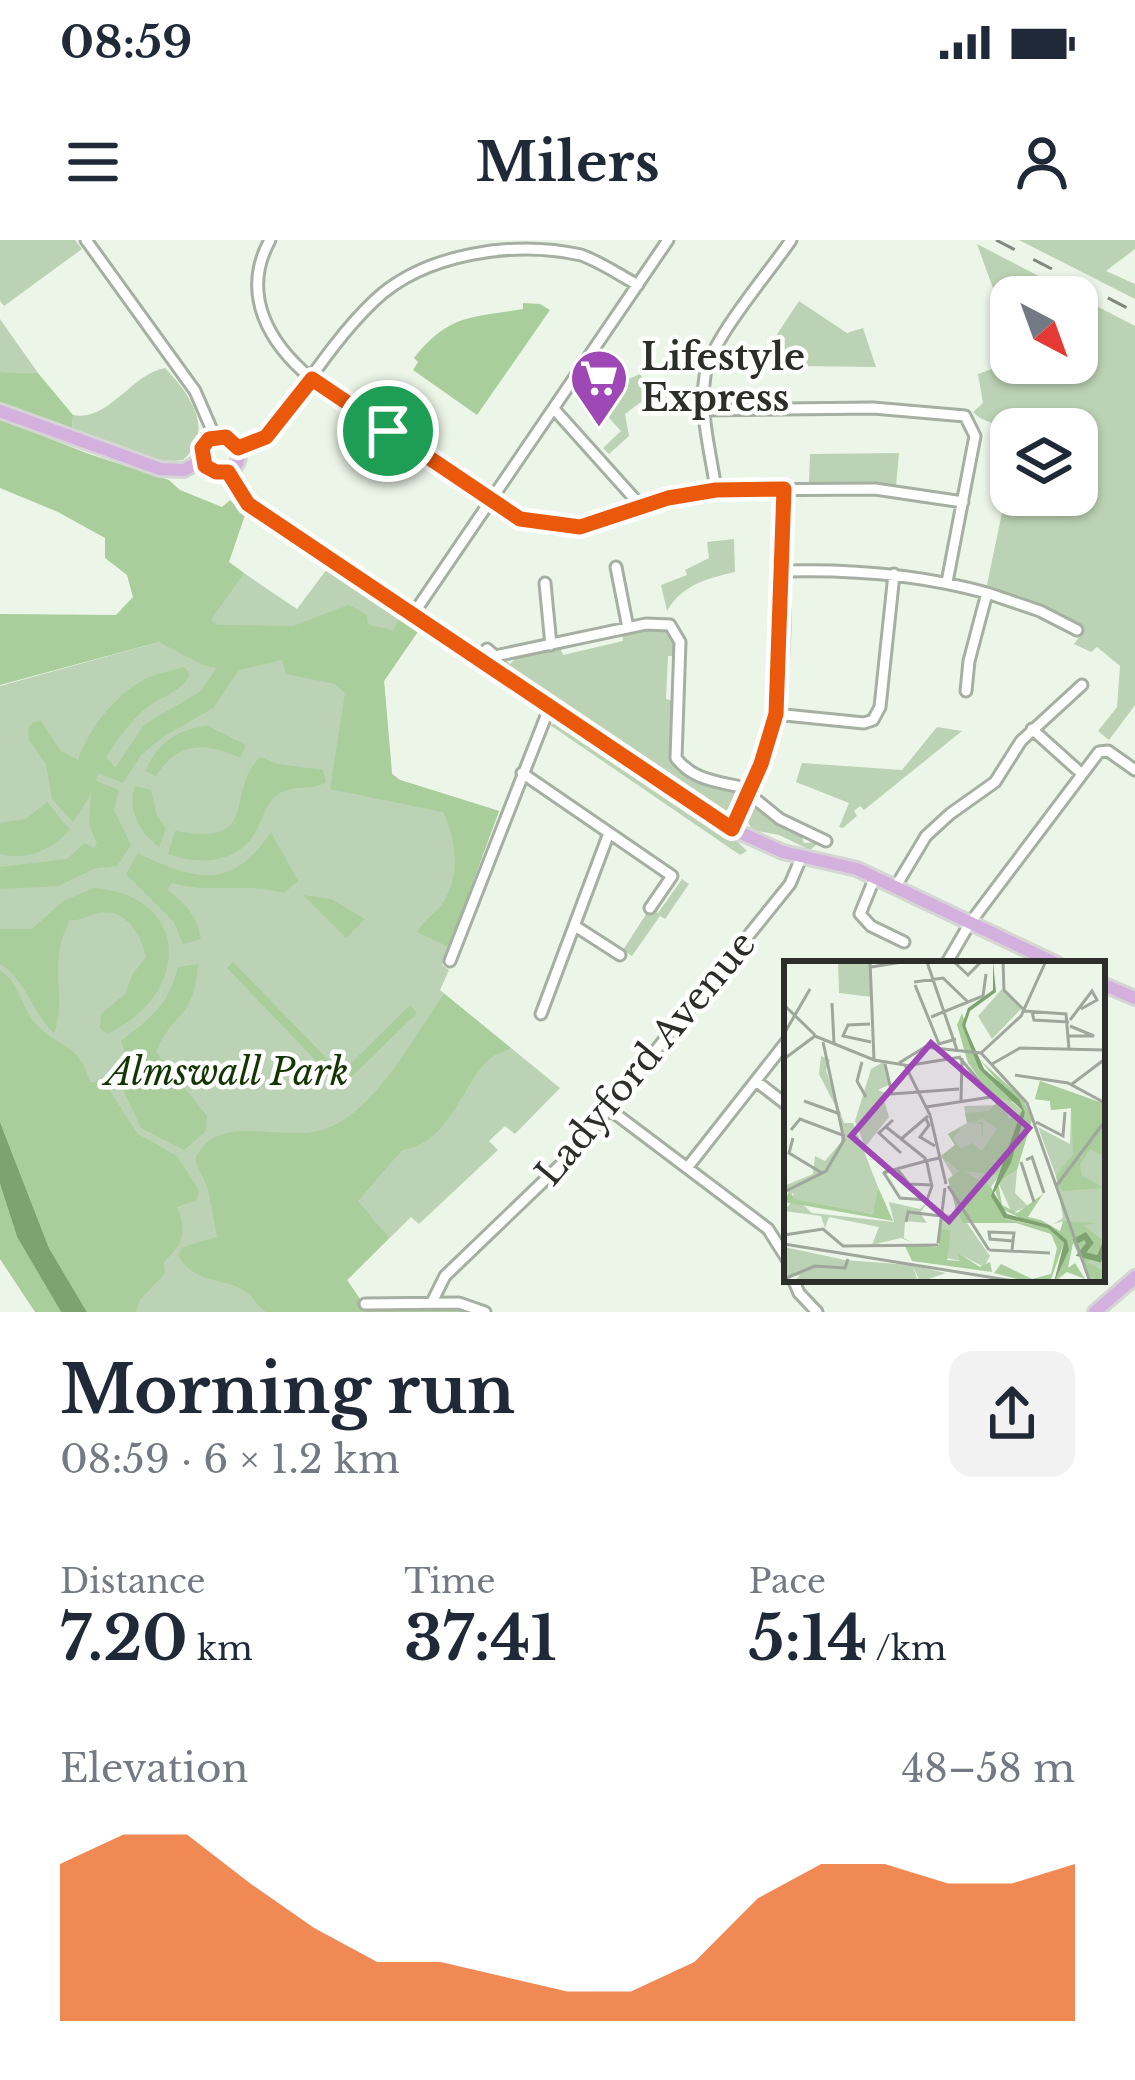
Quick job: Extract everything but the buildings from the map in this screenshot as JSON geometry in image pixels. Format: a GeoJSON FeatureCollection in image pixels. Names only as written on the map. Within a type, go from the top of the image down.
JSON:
{"type":"FeatureCollection","features":[{"type":"Feature","properties":{"kind":"main road"},"geometry":{"type":"LineString","coordinates":[[0,411],[160,469],[184,470],[202,460]]}},
{"type":"Feature","properties":{"kind":"main road"},"geometry":{"type":"LineString","coordinates":[[214,437],[231,439],[238,448],[238,459],[228,472],[210,470],[202,460],[202,448],[214,437]]}},
{"type":"Feature","properties":{"kind":"main road"},"geometry":{"type":"LineString","coordinates":[[228,472],[248,504],[732,829],[801,858],[896,886],[1051,961]]}},
{"type":"Feature","properties":{"kind":"main road"},"geometry":{"type":"LineString","coordinates":[[1105,985],[1135,998]]}},
{"type":"Feature","properties":{"kind":"main road"},"geometry":{"type":"LineString","coordinates":[[1095,1312],[1135,1277]]}},
{"type":"Feature","properties":{"kind":"street"},"geometry":{"type":"LineString","coordinates":[[86,240],[195,391],[214,437]]}},
{"type":"Feature","properties":{"kind":"street"},"geometry":{"type":"LineString","coordinates":[[270,240],[256,283],[262,315],[276,345],[312,379],[520,519],[571,527],[716,490],[875,489],[963,502]]}},
{"type":"Feature","properties":{"kind":"street"},"geometry":{"type":"LineString","coordinates":[[414,613],[668,240]]}},
{"type":"Feature","properties":{"kind":"street"},"geometry":{"type":"LineString","coordinates":[[716,490],[705,376],[717,346],[791,240]]}},
{"type":"Feature","properties":{"kind":"street"},"geometry":{"type":"LineString","coordinates":[[238,448],[266,437],[366,308],[390,286],[473,245],[516,245],[580,254],[638,285]]}},
{"type":"Feature","properties":{"kind":"street"},"geometry":{"type":"LineString","coordinates":[[705,410],[862,408],[959,414],[969,421],[975,436],[947,582]]}},
{"type":"Feature","properties":{"kind":"street"},"geometry":{"type":"LineString","coordinates":[[554,409],[641,506]]}},
{"type":"Feature","properties":{"kind":"street"},"geometry":{"type":"LineString","coordinates":[[732,829],[776,714],[784,489]]}},
{"type":"Feature","properties":{"kind":"street"},"geometry":{"type":"LineString","coordinates":[[616,567],[628,628]]}},
{"type":"Feature","properties":{"kind":"street"},"geometry":{"type":"LineString","coordinates":[[783,571],[866,570],[947,582],[1040,611],[1077,631]]}},
{"type":"Feature","properties":{"kind":"street"},"geometry":{"type":"LineString","coordinates":[[776,714],[873,720],[880,707],[894,574]]}},
{"type":"Feature","properties":{"kind":"street"},"geometry":{"type":"LineString","coordinates":[[545,584],[550,645]]}},
{"type":"Feature","properties":{"kind":"street"},"geometry":{"type":"LineString","coordinates":[[966,691],[987,592]]}},
{"type":"Feature","properties":{"kind":"street"},"geometry":{"type":"LineString","coordinates":[[487,650],[495,656],[661,622],[674,628],[679,637],[674,753],[678,762],[711,782],[750,792],[780,819],[826,841]]}},
{"type":"Feature","properties":{"kind":"street"},"geometry":{"type":"LineString","coordinates":[[896,886],[926,836],[995,782],[1032,729],[1082,686]]}},
{"type":"Feature","properties":{"kind":"street"},"geometry":{"type":"LineString","coordinates":[[450,961],[550,706]]}},
{"type":"Feature","properties":{"kind":"street"},"geometry":{"type":"LineString","coordinates":[[1032,729],[1082,774]]}},
{"type":"Feature","properties":{"kind":"street"},"geometry":{"type":"LineString","coordinates":[[948,961],[970,923],[1102,750],[1135,770]]}},
{"type":"Feature","properties":{"kind":"street"},"geometry":{"type":"LineString","coordinates":[[522,773],[671,876],[650,908]]}},
{"type":"Feature","properties":{"kind":"street"},"geometry":{"type":"LineString","coordinates":[[542,1014],[610,833]]}},
{"type":"Feature","properties":{"kind":"street","name":"Ladyford Avenue"},"geometry":{"type":"LineString","coordinates":[[432,1302],[440,1281],[573,1154],[790,884],[801,858]]}},
{"type":"Feature","properties":{"kind":"street"},"geometry":{"type":"LineString","coordinates":[[874,877],[860,914],[871,926],[904,942]]}},
{"type":"Feature","properties":{"kind":"street"},"geometry":{"type":"LineString","coordinates":[[574,926],[620,955]]}},
{"type":"Feature","properties":{"kind":"street"},"geometry":{"type":"LineString","coordinates":[[687,1168],[784,1045]]}},
{"type":"Feature","properties":{"kind":"street"},"geometry":{"type":"LineString","coordinates":[[756,1081],[784,1103]]}},
{"type":"Feature","properties":{"kind":"street"},"geometry":{"type":"LineString","coordinates":[[610,1109],[768,1229],[784,1254]]}},
{"type":"Feature","properties":{"kind":"street"},"geometry":{"type":"LineString","coordinates":[[794,1282],[817,1312]]}},
{"type":"Feature","properties":{"kind":"street"},"geometry":{"type":"LineString","coordinates":[[365,1304],[470,1304],[485,1312]]}},
{"type":"Feature","properties":{"kind":"green space"},"geometry":{"type":"Polygon","coordinates":[[[0,240],[75,240],[82,249],[4,306],[0,301],[0,240]]]}},
{"type":"Feature","properties":{"kind":"green space"},"geometry":{"type":"Polygon","coordinates":[[[1019,240],[1135,240],[1135,249],[1106,271],[1135,284],[1135,299],[1098,276],[1019,240]]]}},
{"type":"Feature","properties":{"kind":"green space"},"geometry":{"type":"Polygon","coordinates":[[[977,244],[1039,276],[990,276],[990,280],[977,244]]]}},
{"type":"Feature","properties":{"kind":"green space"},"geometry":{"type":"Polygon","coordinates":[[[799,301],[847,333],[863,328],[876,367],[796,366],[770,345],[799,301]]]}},
{"type":"Feature","properties":{"kind":"green space"},"geometry":{"type":"Polygon","coordinates":[[[1098,307],[1135,326],[1135,705],[1109,740],[1098,731],[1117,707],[1120,666],[1097,647],[1091,652],[1074,644],[1085,629],[987,585],[1001,516],[1098,516],[1098,408],[990,408],[990,422],[973,412],[983,403],[978,374],[990,370],[990,384],[1098,384],[1098,307]]]}},
{"type":"Feature","properties":{"kind":"green space"},"geometry":{"type":"Polygon","coordinates":[[[0,319],[38,373],[0,372],[0,319]]]}},
{"type":"Feature","properties":{"kind":"green space"},"geometry":{"type":"Polygon","coordinates":[[[165,368],[196,413],[198,437],[183,460],[165,462],[72,430],[73,415],[98,411],[141,379],[165,368]]]}},
{"type":"Feature","properties":{"kind":"green space"},"geometry":{"type":"Polygon","coordinates":[[[612,373],[624,381],[640,374],[653,393],[625,414],[629,436],[609,454],[603,448],[621,431],[601,409],[605,401],[597,395],[612,373]]]}},
{"type":"Feature","properties":{"kind":"green space"},"geometry":{"type":"Polygon","coordinates":[[[899,453],[896,486],[809,482],[810,454],[899,453]]]}},
{"type":"Feature","properties":{"kind":"green space"},"geometry":{"type":"Polygon","coordinates":[[[734,539],[735,572],[688,589],[667,611],[661,585],[687,575],[685,570],[709,558],[707,542],[734,539]]]}},
{"type":"Feature","properties":{"kind":"green space","name":"Almswall Park"},"geometry":{"type":"Polygon","coordinates":[[[229,563],[297,609],[330,565],[421,627],[384,681],[392,774],[499,811],[442,965],[449,970],[440,990],[560,1088],[515,1134],[505,1126],[489,1141],[498,1150],[419,1224],[411,1217],[347,1280],[366,1308],[477,1312],[87,1312],[0,1122],[0,686],[159,642],[229,563]]]}},
{"type":"Feature","properties":{"kind":"green space"},"geometry":{"type":"Polygon","coordinates":[[[657,626],[670,633],[676,651],[676,656],[668,656],[666,699],[673,701],[671,759],[704,783],[733,789],[738,801],[731,810],[718,811],[496,660],[510,664],[518,656],[560,647],[563,655],[623,641],[622,633],[657,626]]]}},
{"type":"Feature","properties":{"kind":"green space"},"geometry":{"type":"Polygon","coordinates":[[[565,722],[747,851],[740,855],[550,725],[565,722]]]}},
{"type":"Feature","properties":{"kind":"green space"},"geometry":{"type":"Polygon","coordinates":[[[937,727],[962,731],[864,810],[860,806],[854,811],[857,816],[843,828],[839,827],[849,803],[796,782],[802,763],[902,770],[937,727]]]}},
{"type":"Feature","properties":{"kind":"green space"},"geometry":{"type":"Polygon","coordinates":[[[759,808],[801,834],[804,843],[820,842],[810,850],[779,835],[752,830],[746,818],[759,808]]]}},
{"type":"Feature","properties":{"kind":"green space"},"geometry":{"type":"Polygon","coordinates":[[[682,879],[689,884],[665,919],[660,916],[632,956],[623,950],[650,908],[658,913],[682,879]]]}},
{"type":"Feature","properties":{"kind":"shaded area"},"geometry":{"type":"Polygon","coordinates":[[[523,303],[550,310],[477,415],[413,370],[418,362],[414,358],[438,333],[462,320],[523,309],[523,303]]]}},
{"type":"Feature","properties":{"kind":"shaded area"},"geometry":{"type":"Polygon","coordinates":[[[0,372],[38,373],[73,415],[72,430],[0,403],[0,372]]]}},
{"type":"Feature","properties":{"kind":"shaded area"},"geometry":{"type":"Polygon","coordinates":[[[0,419],[169,480],[180,490],[222,507],[230,500],[245,515],[229,562],[244,573],[211,620],[217,625],[293,626],[349,605],[367,615],[371,625],[392,631],[402,614],[421,627],[384,681],[392,774],[499,811],[449,947],[417,932],[444,901],[453,879],[454,845],[443,812],[330,789],[345,693],[335,684],[286,674],[282,660],[239,670],[213,708],[141,755],[123,783],[98,773],[96,781],[119,790],[114,810],[131,845],[117,866],[96,868],[58,886],[0,889],[0,867],[67,859],[84,843],[94,848],[97,843],[89,825],[91,794],[73,822],[52,799],[46,764],[29,740],[33,722],[41,721],[61,751],[78,760],[96,724],[125,693],[147,678],[184,667],[190,674],[187,680],[144,710],[114,744],[106,757],[115,768],[145,724],[200,692],[217,668],[159,642],[0,685],[0,614],[116,615],[133,597],[127,575],[105,558],[105,538],[0,488],[0,419]]]}},
{"type":"Feature","properties":{"kind":"shaded area"},"geometry":{"type":"Polygon","coordinates":[[[208,726],[246,745],[240,758],[216,749],[194,748],[174,756],[156,776],[145,771],[170,739],[208,726]]]}},
{"type":"Feature","properties":{"kind":"shaded area"},"geometry":{"type":"Polygon","coordinates":[[[260,757],[323,770],[326,782],[276,796],[252,838],[232,854],[194,860],[168,854],[175,831],[202,834],[231,825],[249,772],[260,757]]]}},
{"type":"Feature","properties":{"kind":"shaded area"},"geometry":{"type":"Polygon","coordinates":[[[135,786],[151,790],[157,816],[166,828],[159,847],[137,820],[135,786]]]}},
{"type":"Feature","properties":{"kind":"shaded area"},"geometry":{"type":"Polygon","coordinates":[[[47,802],[70,830],[38,852],[0,854],[0,823],[26,819],[47,802]]]}},
{"type":"Feature","properties":{"kind":"shaded area"},"geometry":{"type":"Polygon","coordinates":[[[271,832],[298,881],[284,893],[172,883],[167,890],[190,911],[201,939],[183,944],[174,922],[126,874],[138,853],[194,874],[227,872],[242,864],[271,832]]]}},
{"type":"Feature","properties":{"kind":"shaded area"},"geometry":{"type":"Polygon","coordinates":[[[94,888],[126,895],[149,909],[163,927],[169,949],[166,973],[135,1017],[107,1034],[100,1028],[101,1014],[125,994],[146,957],[144,949],[131,924],[117,914],[70,920],[59,951],[54,1034],[16,978],[0,964],[0,929],[32,929],[63,901],[94,888]]]}},
{"type":"Feature","properties":{"kind":"shaded area"},"geometry":{"type":"Polygon","coordinates":[[[303,895],[331,899],[365,919],[346,938],[303,895]]]}},
{"type":"Feature","properties":{"kind":"shaded area"},"geometry":{"type":"Polygon","coordinates":[[[233,962],[341,1073],[410,1005],[417,1013],[341,1087],[227,968],[233,962]]]}},
{"type":"Feature","properties":{"kind":"shaded area"},"geometry":{"type":"Polygon","coordinates":[[[198,964],[192,996],[156,1052],[207,1116],[206,1131],[184,1150],[141,1128],[115,1072],[127,1059],[121,1041],[157,1010],[178,967],[198,964]]]}},
{"type":"Feature","properties":{"kind":"shaded area"},"geometry":{"type":"Polygon","coordinates":[[[0,970],[41,1029],[79,1058],[90,1082],[104,1082],[138,1134],[177,1156],[199,1190],[197,1200],[177,1207],[183,1230],[180,1242],[164,1262],[165,1273],[140,1300],[136,1312],[87,1312],[49,1248],[0,1122],[0,970]]]}},
{"type":"Feature","properties":{"kind":"shaded area"},"geometry":{"type":"Polygon","coordinates":[[[444,994],[511,1048],[488,1060],[441,1128],[417,1146],[402,1150],[358,1201],[389,1238],[347,1280],[366,1308],[460,1307],[477,1312],[266,1312],[245,1291],[200,1276],[185,1265],[178,1255],[183,1247],[217,1237],[208,1189],[195,1160],[205,1145],[233,1132],[306,1133],[341,1121],[376,1091],[444,994]]]}},
{"type":"Feature","properties":{"kind":"shaded area"},"geometry":{"type":"Polygon","coordinates":[[[0,1122],[49,1248],[87,1312],[61,1312],[17,1237],[0,1184],[0,1122]]]}},
{"type":"Feature","properties":{"kind":"shaded area"},"geometry":{"type":"Polygon","coordinates":[[[0,1184],[17,1237],[61,1312],[35,1312],[0,1259],[0,1184]]]}},
{"type":"Feature","properties":{"kind":"railway"},"geometry":{"type":"LineString","coordinates":[[996,240],[1135,312]]}},
{"type":"Feature","properties":{"kind":"place","name":"Lifestyle Express"},"geometry":{"type":"Point","coordinates":[599,429]}},
{"type":"Feature","properties":{"kind":"route"},"geometry":{"type":"LineString","coordinates":[[312,379],[388,431],[510,515],[571,527],[668,498],[716,490],[784,489],[776,714],[761,764],[732,829],[248,504],[228,472],[210,470],[202,454],[205,443],[214,437],[231,439],[238,448],[260,442],[312,379]]}}]}
